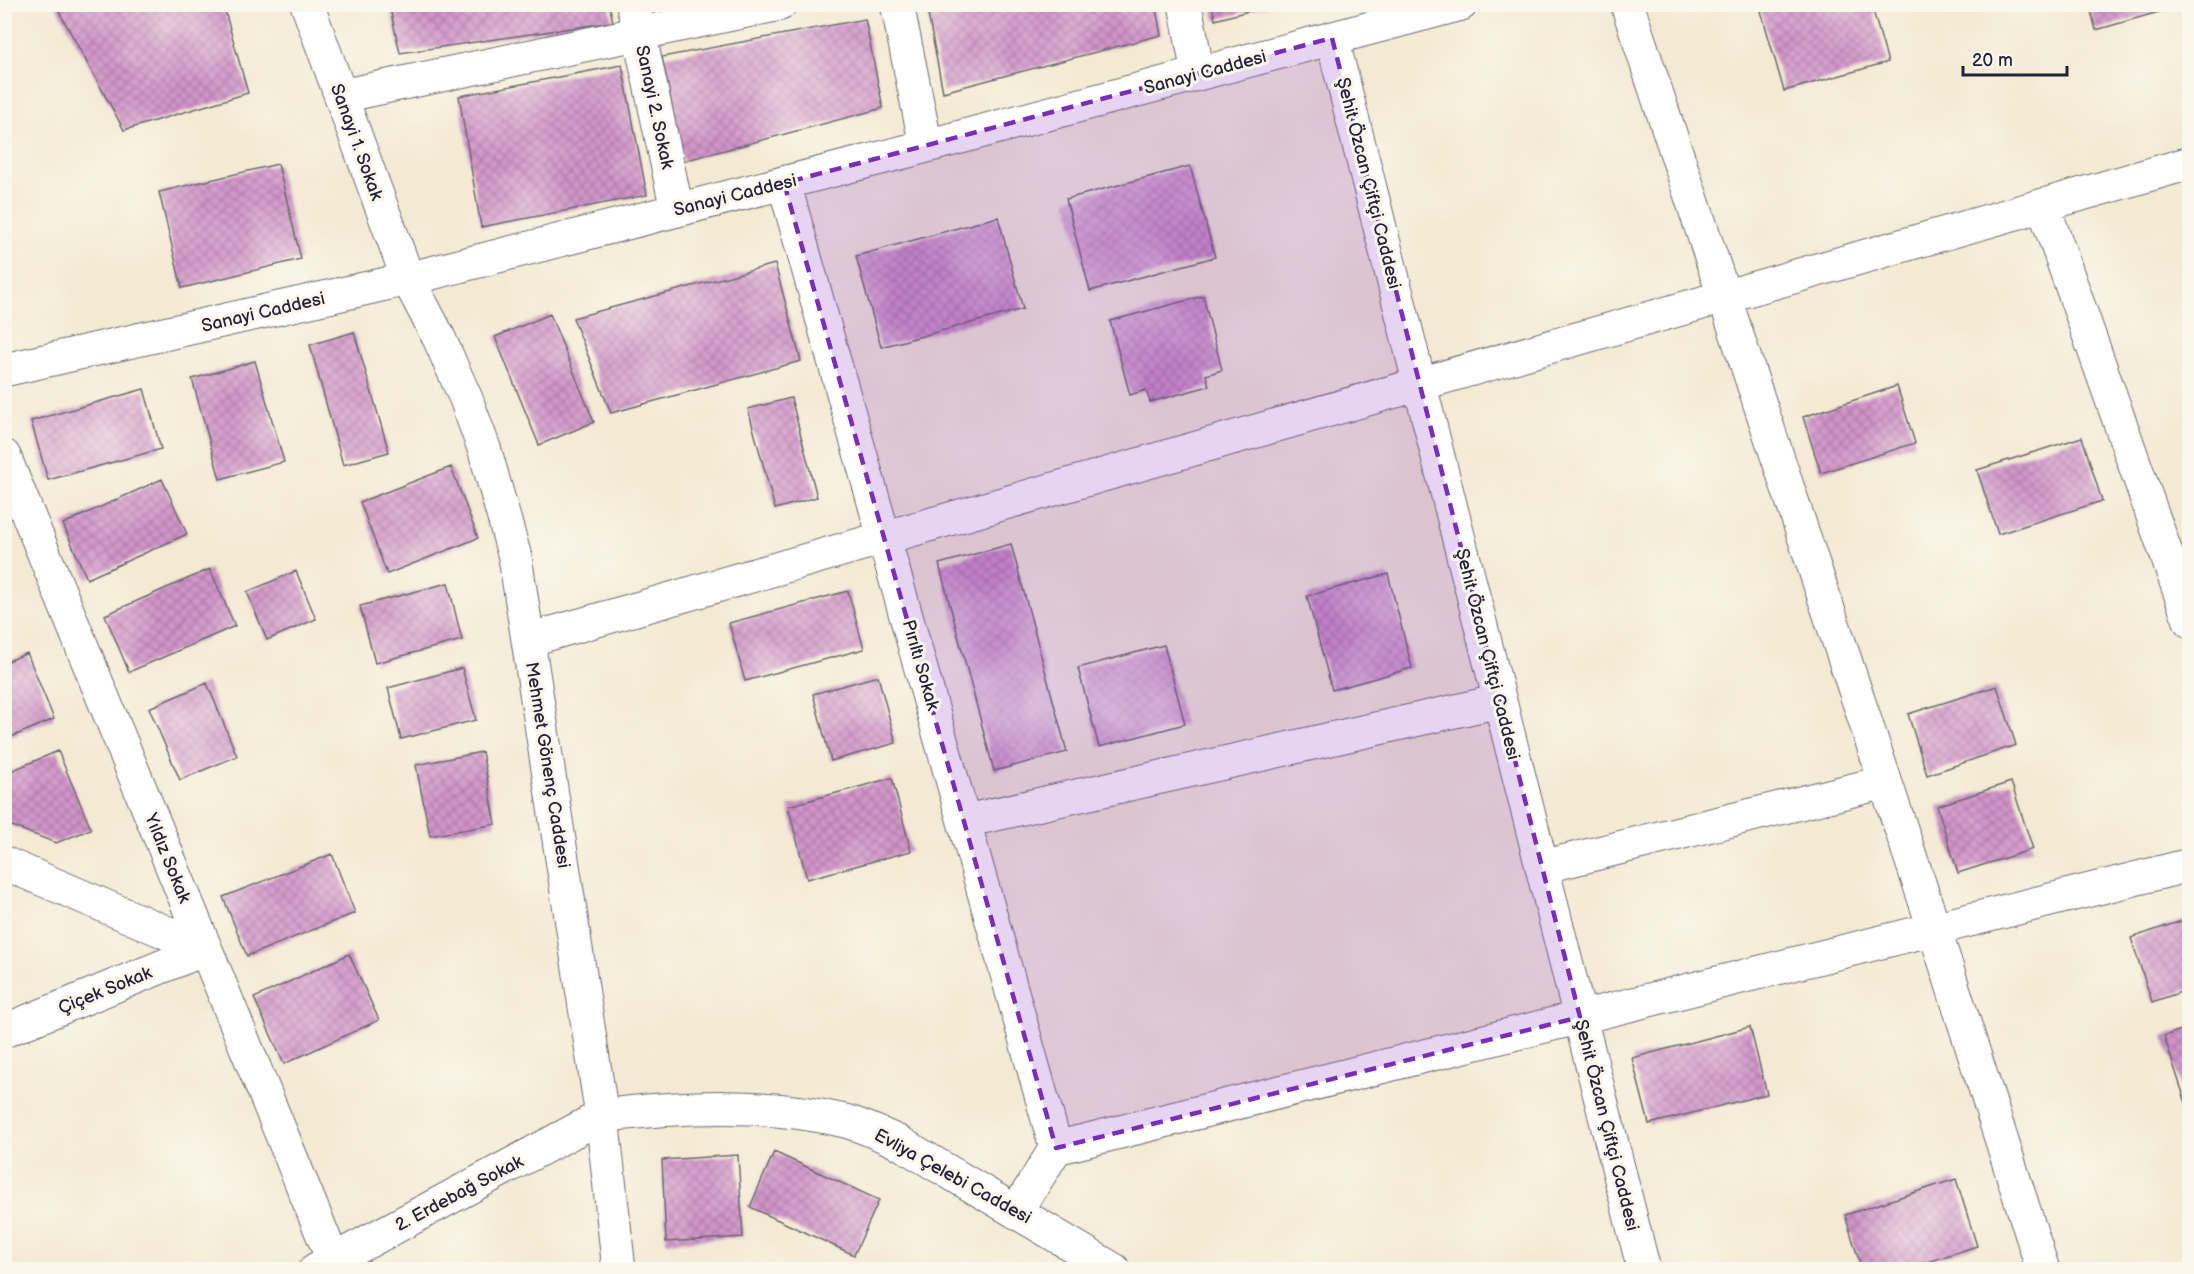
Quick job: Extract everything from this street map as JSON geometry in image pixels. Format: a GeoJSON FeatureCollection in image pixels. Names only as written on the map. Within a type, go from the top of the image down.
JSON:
{"type":"FeatureCollection","features":[{"type":"Feature","properties":{"kind":"street","name":"Sanayi 1. Sokak"},"geometry":{"type":"LineString","coordinates":[[307,4],[408,279]]}},
{"type":"Feature","properties":{"kind":"street"},"geometry":{"type":"LineString","coordinates":[[340,96],[637,19],[780,4]]}},
{"type":"Feature","properties":{"kind":"street"},"geometry":{"type":"LineString","coordinates":[[897,4],[926,146]]}},
{"type":"Feature","properties":{"kind":"street"},"geometry":{"type":"LineString","coordinates":[[1185,4],[1198,74]]}},
{"type":"Feature","properties":{"kind":"street","name":"Sanayi Caddesi"},"geometry":{"type":"LineString","coordinates":[[4,370],[408,279],[926,146],[1461,4]]}},
{"type":"Feature","properties":{"kind":"street"},"geometry":{"type":"LineString","coordinates":[[1627,4],[1886,782],[2043,1269]]}},
{"type":"Feature","properties":{"kind":"street","name":"Sanayi 2. Sokak"},"geometry":{"type":"LineString","coordinates":[[637,19],[677,210]]}},
{"type":"Feature","properties":{"kind":"street","name":"Şehit Özcan Çiftçi Caddesi"},"geometry":{"type":"LineString","coordinates":[[1332,38],[1644,1269]]}},
{"type":"Feature","properties":{"kind":"street"},"geometry":{"type":"LineString","coordinates":[[528,640],[2190,163]]}},
{"type":"Feature","properties":{"kind":"street","name":"Pırıltı Sokak"},"geometry":{"type":"LineString","coordinates":[[784,183],[1056,1148]]}},
{"type":"Feature","properties":{"kind":"street"},"geometry":{"type":"LineString","coordinates":[[2043,205],[2190,621]]}},
{"type":"Feature","properties":{"kind":"street","name":"Mehmet Gönenç Caddesi"},"geometry":{"type":"LineString","coordinates":[[408,279],[439,338],[466,399],[502,504],[515,557],[602,1116],[619,1269]]}},
{"type":"Feature","properties":{"kind":"street","name":"Yıldız Sokak"},"geometry":{"type":"LineString","coordinates":[[4,456],[205,948],[324,1265]]}},
{"type":"Feature","properties":{"kind":"street"},"geometry":{"type":"LineString","coordinates":[[965,821],[1500,701]]}},
{"type":"Feature","properties":{"kind":"street"},"geometry":{"type":"LineString","coordinates":[[1542,867],[1886,782]]}},
{"type":"Feature","properties":{"kind":"street"},"geometry":{"type":"LineString","coordinates":[[4,863],[205,948]]}},
{"type":"Feature","properties":{"kind":"street"},"geometry":{"type":"LineString","coordinates":[[1016,1212],[1056,1148],[2190,866]]}},
{"type":"Feature","properties":{"kind":"street","name":"Çiçek Sokak"},"geometry":{"type":"LineString","coordinates":[[4,1031],[205,948]]}},
{"type":"Feature","properties":{"kind":"street","name":"Evliya Çelebi Caddesi"},"geometry":{"type":"LineString","coordinates":[[602,1116],[704,1107],[801,1113],[846,1121],[900,1143],[1113,1269]]}},
{"type":"Feature","properties":{"kind":"street","name":"2. Erdebağ Sokak"},"geometry":{"type":"LineString","coordinates":[[324,1265],[602,1116]]}},
{"type":"Feature","properties":{"kind":"highlighted area"},"geometry":{"type":"Polygon","coordinates":[[[1332,38],[1580,1017],[1056,1148],[784,183],[1332,38]]]}},
{"type":"Feature","properties":{"kind":"building"},"geometry":{"type":"Polygon","coordinates":[[[55,4],[223,4],[248,93],[124,130],[55,4]]]}},
{"type":"Feature","properties":{"kind":"building"},"geometry":{"type":"Polygon","coordinates":[[[389,4],[609,4],[613,22],[400,53],[389,4]]]}},
{"type":"Feature","properties":{"kind":"building"},"geometry":{"type":"Polygon","coordinates":[[[926,4],[1155,4],[1161,35],[943,92],[926,4]]]}},
{"type":"Feature","properties":{"kind":"building"},"geometry":{"type":"Polygon","coordinates":[[[1212,4],[1271,4],[1271,5],[1215,20],[1212,4]]]}},
{"type":"Feature","properties":{"kind":"building"},"geometry":{"type":"Polygon","coordinates":[[[1783,4],[1871,4],[1888,62],[1784,91],[1761,11],[1783,4]]]}},
{"type":"Feature","properties":{"kind":"building"},"geometry":{"type":"Polygon","coordinates":[[[2089,4],[2183,4],[2183,5],[2096,30],[2089,4]]]}},
{"type":"Feature","properties":{"kind":"building"},"geometry":{"type":"Polygon","coordinates":[[[865,19],[883,108],[683,161],[662,57],[865,19]]]}},
{"type":"Feature","properties":{"kind":"building"},"geometry":{"type":"Polygon","coordinates":[[[622,65],[647,195],[481,227],[459,96],[622,65]]]}},
{"type":"Feature","properties":{"kind":"building"},"geometry":{"type":"Polygon","coordinates":[[[278,164],[301,259],[182,288],[159,192],[278,164]]]}},
{"type":"Feature","properties":{"kind":"building"},"geometry":{"type":"Polygon","coordinates":[[[1190,166],[1215,257],[1090,291],[1066,199],[1190,166]]]}},
{"type":"Feature","properties":{"kind":"building"},"geometry":{"type":"Polygon","coordinates":[[[998,217],[1023,309],[881,347],[856,256],[998,217]]]}},
{"type":"Feature","properties":{"kind":"building"},"geometry":{"type":"Polygon","coordinates":[[[775,264],[801,361],[611,413],[573,318],[775,264]]]}},
{"type":"Feature","properties":{"kind":"building"},"geometry":{"type":"Polygon","coordinates":[[[1203,296],[1222,370],[1206,375],[1209,386],[1150,402],[1146,390],[1130,395],[1110,321],[1203,296]]]}},
{"type":"Feature","properties":{"kind":"building"},"geometry":{"type":"Polygon","coordinates":[[[550,314],[594,422],[539,445],[495,337],[550,314]]]}},
{"type":"Feature","properties":{"kind":"building"},"geometry":{"type":"Polygon","coordinates":[[[354,332],[389,452],[343,465],[310,345],[354,332]]]}},
{"type":"Feature","properties":{"kind":"building"},"geometry":{"type":"Polygon","coordinates":[[[255,361],[284,462],[220,479],[192,379],[255,361]]]}},
{"type":"Feature","properties":{"kind":"building"},"geometry":{"type":"Polygon","coordinates":[[[1897,386],[1915,443],[1821,473],[1803,417],[1897,386]]]}},
{"type":"Feature","properties":{"kind":"building"},"geometry":{"type":"Polygon","coordinates":[[[144,389],[161,449],[48,480],[31,421],[144,389]]]}},
{"type":"Feature","properties":{"kind":"building"},"geometry":{"type":"Polygon","coordinates":[[[791,398],[817,497],[775,509],[748,409],[791,398]]]}},
{"type":"Feature","properties":{"kind":"building"},"geometry":{"type":"Polygon","coordinates":[[[2082,437],[2102,501],[1998,534],[1977,470],[2082,437]]]}},
{"type":"Feature","properties":{"kind":"building"},"geometry":{"type":"Polygon","coordinates":[[[451,467],[478,538],[387,574],[360,502],[451,467]]]}},
{"type":"Feature","properties":{"kind":"building"},"geometry":{"type":"Polygon","coordinates":[[[162,479],[187,534],[87,579],[63,524],[162,479]]]}},
{"type":"Feature","properties":{"kind":"building"},"geometry":{"type":"Polygon","coordinates":[[[1011,544],[1067,752],[994,771],[939,564],[1011,544]]]}},
{"type":"Feature","properties":{"kind":"building"},"geometry":{"type":"Polygon","coordinates":[[[210,569],[235,626],[129,672],[105,615],[210,569]]]}},
{"type":"Feature","properties":{"kind":"building"},"geometry":{"type":"Polygon","coordinates":[[[296,571],[316,619],[267,640],[247,592],[296,571]]]}},
{"type":"Feature","properties":{"kind":"building"},"geometry":{"type":"Polygon","coordinates":[[[1388,574],[1412,668],[1332,690],[1307,596],[1388,574]]]}},
{"type":"Feature","properties":{"kind":"building"},"geometry":{"type":"Polygon","coordinates":[[[448,583],[462,640],[375,663],[360,606],[448,583]]]}},
{"type":"Feature","properties":{"kind":"building"},"geometry":{"type":"Polygon","coordinates":[[[848,591],[864,649],[745,681],[729,623],[848,591]]]}},
{"type":"Feature","properties":{"kind":"building"},"geometry":{"type":"Polygon","coordinates":[[[1164,645],[1185,724],[1099,747],[1078,668],[1164,645]]]}},
{"type":"Feature","properties":{"kind":"building"},"geometry":{"type":"Polygon","coordinates":[[[27,653],[54,719],[4,740],[4,663],[27,653]]]}},
{"type":"Feature","properties":{"kind":"building"},"geometry":{"type":"Polygon","coordinates":[[[462,668],[476,720],[401,739],[388,688],[462,668]]]}},
{"type":"Feature","properties":{"kind":"building"},"geometry":{"type":"Polygon","coordinates":[[[878,676],[896,743],[831,761],[813,694],[878,676]]]}},
{"type":"Feature","properties":{"kind":"building"},"geometry":{"type":"Polygon","coordinates":[[[207,683],[237,756],[180,780],[149,708],[207,683]]]}},
{"type":"Feature","properties":{"kind":"building"},"geometry":{"type":"Polygon","coordinates":[[[1997,686],[2016,745],[1927,775],[1908,714],[1997,686]]]}},
{"type":"Feature","properties":{"kind":"building"},"geometry":{"type":"Polygon","coordinates":[[[58,751],[91,829],[56,843],[4,823],[4,774],[58,751]]]}},
{"type":"Feature","properties":{"kind":"building"},"geometry":{"type":"Polygon","coordinates":[[[482,752],[496,824],[430,836],[416,765],[482,752]]]}},
{"type":"Feature","properties":{"kind":"building"},"geometry":{"type":"Polygon","coordinates":[[[892,778],[911,851],[807,879],[788,806],[892,778]]]}},
{"type":"Feature","properties":{"kind":"building"},"geometry":{"type":"Polygon","coordinates":[[[2011,782],[2033,849],[1958,873],[1937,806],[2011,782]]]}},
{"type":"Feature","properties":{"kind":"building"},"geometry":{"type":"Polygon","coordinates":[[[332,854],[355,913],[247,956],[223,897],[332,854]]]}},
{"type":"Feature","properties":{"kind":"building"},"geometry":{"type":"Polygon","coordinates":[[[2190,918],[2190,989],[2152,1002],[2131,938],[2190,918]]]}},
{"type":"Feature","properties":{"kind":"building"},"geometry":{"type":"Polygon","coordinates":[[[349,954],[379,1020],[284,1064],[254,998],[349,954]]]}},
{"type":"Feature","properties":{"kind":"building"},"geometry":{"type":"Polygon","coordinates":[[[1750,1027],[1767,1094],[1649,1124],[1632,1058],[1750,1027]]]}},
{"type":"Feature","properties":{"kind":"building"},"geometry":{"type":"Polygon","coordinates":[[[2190,1027],[2190,1111],[2189,1112],[2164,1036],[2190,1027]]]}},
{"type":"Feature","properties":{"kind":"building"},"geometry":{"type":"Polygon","coordinates":[[[774,1152],[879,1200],[854,1255],[750,1207],[774,1152]]]}},
{"type":"Feature","properties":{"kind":"building"},"geometry":{"type":"Polygon","coordinates":[[[738,1155],[743,1237],[666,1242],[662,1160],[738,1155]]]}},
{"type":"Feature","properties":{"kind":"building"},"geometry":{"type":"Polygon","coordinates":[[[1956,1179],[1977,1246],[1903,1270],[1862,1270],[1845,1215],[1956,1179]]]}}]}
